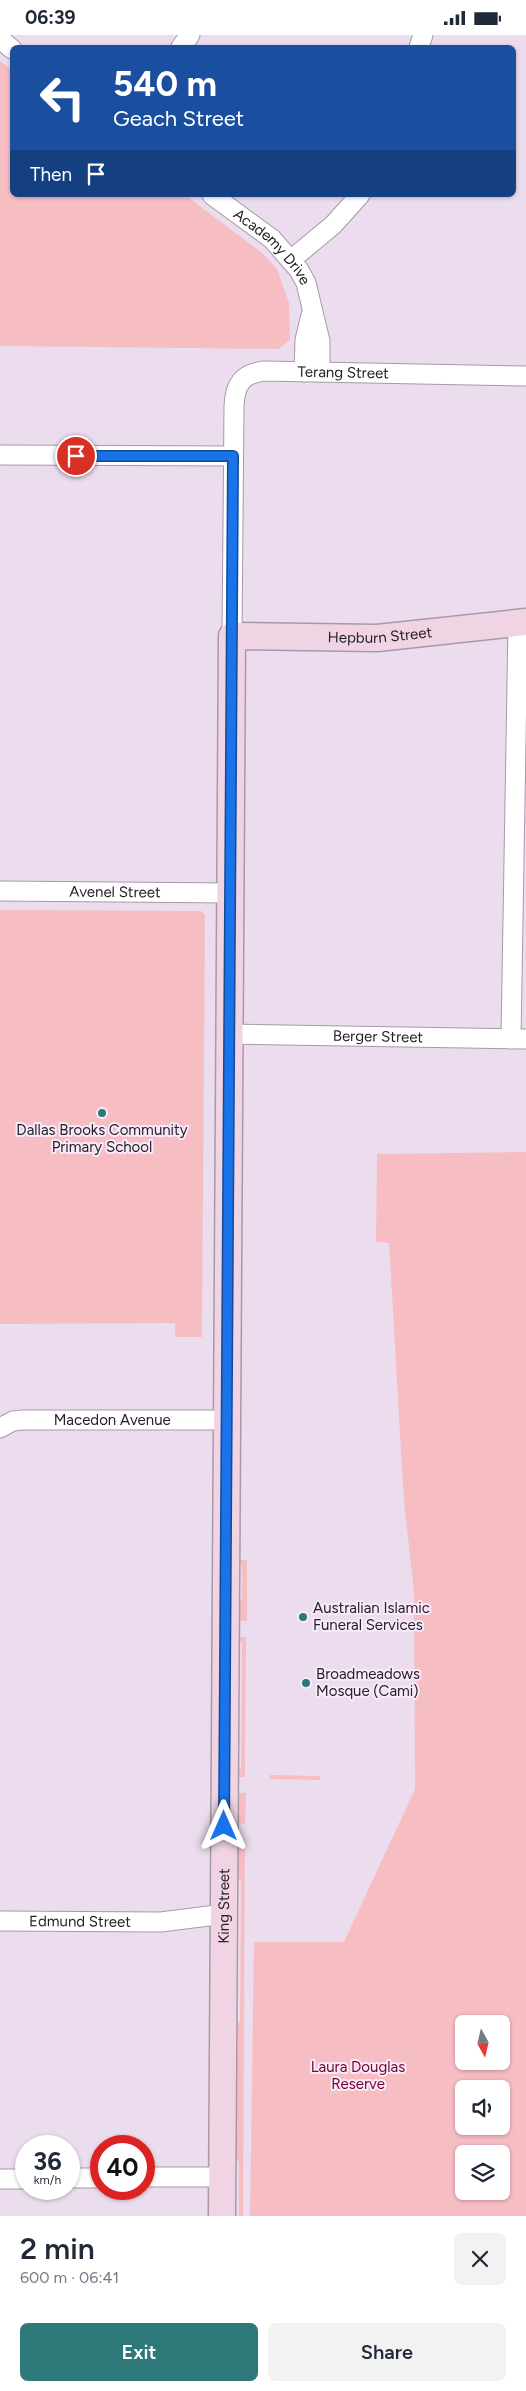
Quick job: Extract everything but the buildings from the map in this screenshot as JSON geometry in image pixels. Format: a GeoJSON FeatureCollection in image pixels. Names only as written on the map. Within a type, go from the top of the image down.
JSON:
{"type":"FeatureCollection","features":[{"type":"Feature","properties":{"kind":"street"},"geometry":{"type":"LineString","coordinates":[[0,39],[10,47]]}},
{"type":"Feature","properties":{"kind":"street","name":"Academy Drive"},"geometry":{"type":"LineString","coordinates":[[215,197],[272,239],[292,259],[306,283],[312,312],[305,340],[312,372]]}},
{"type":"Feature","properties":{"kind":"street"},"geometry":{"type":"LineString","coordinates":[[292,259],[332,225],[358,197]]}},
{"type":"Feature","properties":{"kind":"street","name":"Terang Street"},"geometry":{"type":"LineString","coordinates":[[233,456],[234,396],[240,380],[254,372],[526,376]]}},
{"type":"Feature","properties":{"kind":"street"},"geometry":{"type":"LineString","coordinates":[[0,455],[233,456]]}},
{"type":"Feature","properties":{"kind":"street","name":"King Street"},"geometry":{"type":"LineString","coordinates":[[222,2216],[233,456]]}},
{"type":"Feature","properties":{"kind":"street"},"geometry":{"type":"LineString","coordinates":[[519,1039],[522,622]]}},
{"type":"Feature","properties":{"kind":"street","name":"Hepburn Street"},"geometry":{"type":"LineString","coordinates":[[232,636],[377,638],[522,622]]}},
{"type":"Feature","properties":{"kind":"street","name":"Avenel Street"},"geometry":{"type":"LineString","coordinates":[[0,891],[230,893]]}},
{"type":"Feature","properties":{"kind":"street","name":"Berger Street"},"geometry":{"type":"LineString","coordinates":[[230,1034],[519,1039]]}},
{"type":"Feature","properties":{"kind":"street","name":"Macedon Avenue"},"geometry":{"type":"LineString","coordinates":[[0,1428],[13,1421],[22,1420],[227,1420]]}},
{"type":"Feature","properties":{"kind":"street","name":"Edmund Street"},"geometry":{"type":"LineString","coordinates":[[0,1921],[224,1923]]}},
{"type":"Feature","properties":{"kind":"street"},"geometry":{"type":"LineString","coordinates":[[155,2177],[222,2177]]}},
{"type":"Feature","properties":{"kind":"street"},"geometry":{"type":"LineString","coordinates":[[0,2179],[15,2179]]}},
{"type":"Feature","properties":{"kind":"green space"},"geometry":{"type":"Polygon","coordinates":[[[0,61],[10,68],[10,197],[188,197],[261,252],[277,269],[289,303],[290,340],[279,349],[0,346],[0,61]]]}},
{"type":"Feature","properties":{"kind":"green space","name":"Dallas Brooks Community Primary School"},"geometry":{"type":"Polygon","coordinates":[[[0,910],[201,911],[205,916],[202,1337],[175,1337],[175,1323],[0,1324],[0,910]]]}},
{"type":"Feature","properties":{"kind":"green space","name":"Laura Douglas Reserve"},"geometry":{"type":"Polygon","coordinates":[[[526,1152],[526,2216],[250,2216],[254,1942],[344,1942],[415,1789],[414,1591],[404,1502],[389,1243],[376,1242],[377,1154],[526,1152]]]}},
{"type":"Feature","properties":{"kind":"green space"},"geometry":{"type":"Polygon","coordinates":[[[237,1560],[247,1560],[247,1621],[238,1621],[237,1604],[242,1599],[242,1566],[237,1560]]]}},
{"type":"Feature","properties":{"kind":"green space"},"geometry":{"type":"Polygon","coordinates":[[[238,1637],[246,1637],[245,1777],[237,1777],[235,1773],[241,1768],[242,1643],[238,1637]]]}},
{"type":"Feature","properties":{"kind":"green space"},"geometry":{"type":"Polygon","coordinates":[[[270,1775],[320,1776],[320,1780],[270,1779],[270,1775]]]}},
{"type":"Feature","properties":{"kind":"green space"},"geometry":{"type":"Polygon","coordinates":[[[238,1793],[246,1793],[245,1825],[236,1821],[238,1793]]]}},
{"type":"Feature","properties":{"kind":"green space"},"geometry":{"type":"Polygon","coordinates":[[[245,1844],[243,2216],[239,2216],[239,2162],[233,2155],[234,2028],[240,2021],[241,1881],[235,1875],[235,1850],[245,1844]]]}},
{"type":"Feature","properties":{"kind":"place","name":"Dallas Brooks Community Primary School"},"geometry":{"type":"Point","coordinates":[102,1113]}},
{"type":"Feature","properties":{"kind":"place","name":"Australian Islamic Funeral Services"},"geometry":{"type":"Point","coordinates":[303,1617]}},
{"type":"Feature","properties":{"kind":"place","name":"Broadmeadows Mosque (Cami)"},"geometry":{"type":"Point","coordinates":[306,1683]}},
{"type":"Feature","properties":{"kind":"route"},"geometry":{"type":"LineString","coordinates":[[76,456],[233,456],[224,1826]]}}]}
